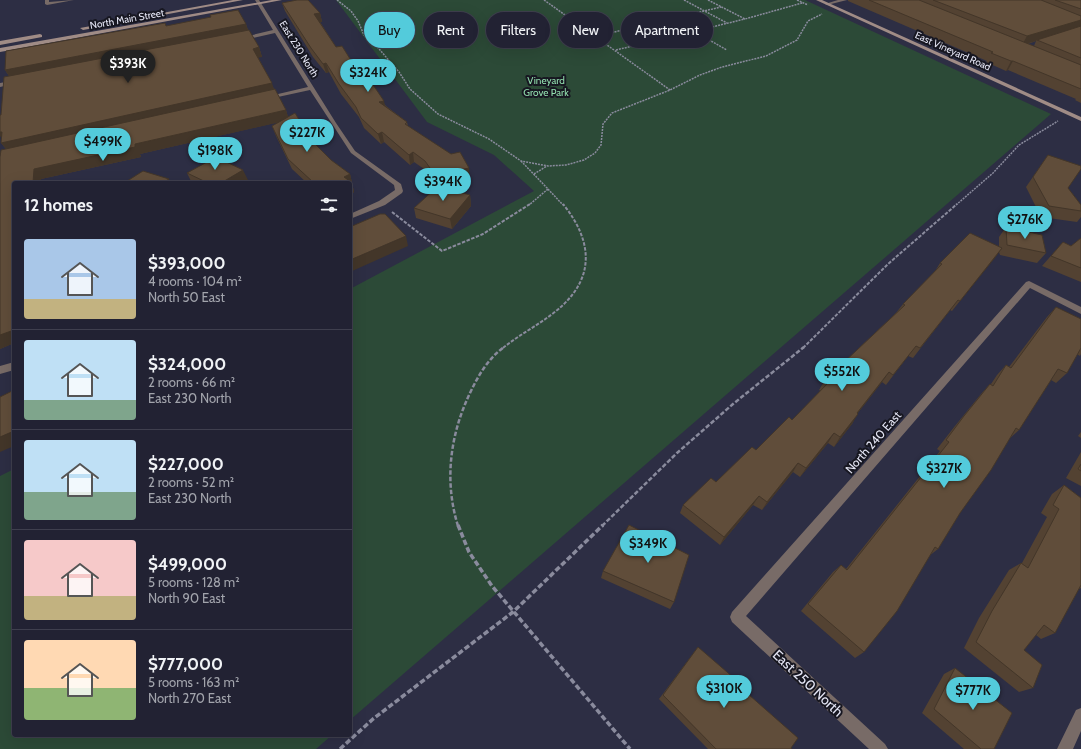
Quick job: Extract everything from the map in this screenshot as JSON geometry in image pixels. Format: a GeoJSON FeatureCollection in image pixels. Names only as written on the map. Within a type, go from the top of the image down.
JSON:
{"type":"FeatureCollection","features":[{"type":"Feature","properties":{"kind":"main road","name":"North Main Street"},"geometry":{"type":"LineString","coordinates":[[80,29],[241,0]]}},
{"type":"Feature","properties":{"kind":"main road","name":"North Main Street"},"geometry":{"type":"LineString","coordinates":[[0,50],[258,2],[280,0]]}},
{"type":"Feature","properties":{"kind":"main road","name":"East Vineyard Road"},"geometry":{"type":"LineString","coordinates":[[818,0],[1081,119]]}},
{"type":"Feature","properties":{"kind":"main road"},"geometry":{"type":"LineString","coordinates":[[0,43],[50,34]]}},
{"type":"Feature","properties":{"kind":"street"},"geometry":{"type":"LineString","coordinates":[[47,2],[72,0]]}},
{"type":"Feature","properties":{"kind":"street"},"geometry":{"type":"LineString","coordinates":[[827,4],[845,0]]}},
{"type":"Feature","properties":{"kind":"street","name":"East 230 North"},"geometry":{"type":"LineString","coordinates":[[258,2],[311,88],[353,152],[397,184],[399,191],[382,203],[352,216]]}},
{"type":"Feature","properties":{"kind":"street"},"geometry":{"type":"LineString","coordinates":[[230,40],[276,31]]}},
{"type":"Feature","properties":{"kind":"street"},"geometry":{"type":"LineString","coordinates":[[0,85],[23,80]]}},
{"type":"Feature","properties":{"kind":"street"},"geometry":{"type":"LineString","coordinates":[[256,100],[311,88]]}},
{"type":"Feature","properties":{"kind":"street","name":"North 240 East"},"geometry":{"type":"LineString","coordinates":[[737,617],[1029,284],[1081,311]]}},
{"type":"Feature","properties":{"kind":"street"},"geometry":{"type":"LineString","coordinates":[[0,370],[12,367]]}},
{"type":"Feature","properties":{"kind":"street","name":"East 250 North"},"geometry":{"type":"LineString","coordinates":[[737,617],[880,749]]}},
{"type":"Feature","properties":{"kind":"street"},"geometry":{"type":"LineString","coordinates":[[1065,749],[1081,715]]}},
{"type":"Feature","properties":{"kind":"path"},"geometry":{"type":"LineString","coordinates":[[337,0],[351,11],[358,21],[364,35],[373,42],[399,72],[410,89],[438,114],[489,139],[521,160],[569,211],[583,238],[587,249],[584,275],[576,293],[564,305],[501,350],[485,364],[460,412],[450,450],[451,489],[458,528],[469,554],[513,612],[630,749]]}},
{"type":"Feature","properties":{"kind":"path"},"geometry":{"type":"LineString","coordinates":[[544,0],[561,12]]}},
{"type":"Feature","properties":{"kind":"path"},"geometry":{"type":"LineString","coordinates":[[684,0],[727,23]]}},
{"type":"Feature","properties":{"kind":"path"},"geometry":{"type":"LineString","coordinates":[[708,0],[745,18]]}},
{"type":"Feature","properties":{"kind":"path"},"geometry":{"type":"LineString","coordinates":[[797,0],[808,5]]}},
{"type":"Feature","properties":{"kind":"path"},"geometry":{"type":"LineString","coordinates":[[713,26],[802,3]]}},
{"type":"Feature","properties":{"kind":"path"},"geometry":{"type":"LineString","coordinates":[[613,33],[721,7]]}},
{"type":"Feature","properties":{"kind":"path"},"geometry":{"type":"LineString","coordinates":[[521,160],[548,166],[566,165],[584,160],[595,154],[601,145],[603,124],[612,113],[629,104],[670,90],[700,75],[722,67],[766,56],[798,40],[804,24],[810,18],[824,13]]}},
{"type":"Feature","properties":{"kind":"path"},"geometry":{"type":"LineString","coordinates":[[713,42],[727,50]]}},
{"type":"Feature","properties":{"kind":"path"},"geometry":{"type":"LineString","coordinates":[[613,48],[670,90]]}},
{"type":"Feature","properties":{"kind":"path"},"geometry":{"type":"LineString","coordinates":[[616,50],[624,48]]}},
{"type":"Feature","properties":{"kind":"path"},"geometry":{"type":"LineString","coordinates":[[340,749],[373,719],[513,612],[677,453],[733,404],[800,350],[888,264],[993,172],[1019,145],[1058,122]]}},
{"type":"Feature","properties":{"kind":"path"},"geometry":{"type":"LineString","coordinates":[[534,174],[548,166]]}},
{"type":"Feature","properties":{"kind":"path"},"geometry":{"type":"LineString","coordinates":[[394,214],[442,251],[454,248],[500,224],[537,200],[548,189]]}},
{"type":"Feature","properties":{"kind":"green space","name":"Vineyard Grove Park"},"geometry":{"type":"Polygon","coordinates":[[[336,0],[805,0],[1051,114],[352,718],[352,288],[534,191],[494,155],[427,122],[372,48],[415,48],[415,12],[364,12],[364,38],[336,0]]]}},
{"type":"Feature","properties":{"kind":"green space"},"geometry":{"type":"Polygon","coordinates":[[[12,470],[12,737],[330,737],[316,749],[0,749],[0,476],[12,470]]]}},
{"type":"Feature","properties":{"kind":"building"},"geometry":{"type":"Polygon","coordinates":[[[297,0],[308,0],[320,13],[314,14],[336,47],[342,46],[352,62],[357,61],[384,101],[379,102],[407,122],[405,124],[451,154],[460,152],[469,168],[435,175],[425,161],[413,152],[409,155],[382,132],[378,134],[361,118],[356,107],[326,63],[323,64],[311,48],[282,3],[297,0]]]}},
{"type":"Feature","properties":{"kind":"building"},"geometry":{"type":"Polygon","coordinates":[[[869,0],[919,0],[1081,65],[1081,89],[991,53],[993,52],[869,0]]]}},
{"type":"Feature","properties":{"kind":"building"},"geometry":{"type":"Polygon","coordinates":[[[933,0],[1041,0],[1081,16],[1081,20],[1027,36],[933,0]]]}},
{"type":"Feature","properties":{"kind":"building"},"geometry":{"type":"Polygon","coordinates":[[[1055,0],[1081,0],[1081,9],[1055,0]]]}},
{"type":"Feature","properties":{"kind":"building"},"geometry":{"type":"Polygon","coordinates":[[[238,10],[246,24],[5,70],[6,51],[165,23],[166,26],[238,10]]]}},
{"type":"Feature","properties":{"kind":"building"},"geometry":{"type":"Polygon","coordinates":[[[1081,26],[1081,58],[1037,40],[1081,26]]]}},
{"type":"Feature","properties":{"kind":"building"},"geometry":{"type":"Polygon","coordinates":[[[249,30],[259,47],[253,49],[272,83],[1,143],[2,132],[0,132],[0,115],[4,77],[249,30]]]}},
{"type":"Feature","properties":{"kind":"building"},"geometry":{"type":"Polygon","coordinates":[[[275,89],[286,110],[135,144],[135,147],[34,169],[33,181],[12,181],[12,331],[0,335],[1,150],[275,89]]]}},
{"type":"Feature","properties":{"kind":"building"},"geometry":{"type":"Polygon","coordinates":[[[295,113],[312,141],[331,160],[350,174],[344,177],[350,181],[312,181],[288,159],[272,126],[295,113]]]}},
{"type":"Feature","properties":{"kind":"building"},"geometry":{"type":"Polygon","coordinates":[[[1048,155],[1081,166],[1081,169],[1068,188],[1081,205],[1081,211],[1049,206],[1033,177],[1048,155]]]}},
{"type":"Feature","properties":{"kind":"building"},"geometry":{"type":"Polygon","coordinates":[[[216,157],[243,170],[224,181],[204,181],[187,173],[216,157]]]}},
{"type":"Feature","properties":{"kind":"building"},"geometry":{"type":"Polygon","coordinates":[[[143,171],[169,179],[166,181],[127,181],[143,171]]]}},
{"type":"Feature","properties":{"kind":"building"},"geometry":{"type":"Polygon","coordinates":[[[438,186],[470,195],[450,219],[414,208],[438,186]]]}},
{"type":"Feature","properties":{"kind":"building"},"geometry":{"type":"Polygon","coordinates":[[[380,214],[385,214],[406,236],[352,259],[352,226],[380,214]]]}},
{"type":"Feature","properties":{"kind":"building"},"geometry":{"type":"Polygon","coordinates":[[[1006,227],[1042,235],[1046,253],[1007,245],[1006,227]]]}},
{"type":"Feature","properties":{"kind":"building"},"geometry":{"type":"Polygon","coordinates":[[[970,233],[1002,248],[920,348],[916,346],[893,375],[889,372],[840,437],[834,433],[806,468],[798,463],[767,502],[759,496],[724,537],[683,505],[711,478],[716,482],[752,447],[756,450],[789,417],[792,420],[829,382],[825,380],[905,305],[903,304],[942,264],[940,263],[970,233]]]}},
{"type":"Feature","properties":{"kind":"building"},"geometry":{"type":"Polygon","coordinates":[[[1081,238],[1081,268],[1051,256],[1063,242],[1071,246],[1081,238]]]}},
{"type":"Feature","properties":{"kind":"building"},"geometry":{"type":"Polygon","coordinates":[[[1056,307],[1081,319],[1081,348],[1067,373],[1058,369],[1019,430],[1016,428],[991,470],[960,513],[938,549],[935,547],[897,611],[864,652],[808,604],[841,565],[847,570],[949,442],[946,440],[964,416],[990,384],[993,386],[1006,365],[1011,368],[1056,307]]]}},
{"type":"Feature","properties":{"kind":"building"},"geometry":{"type":"Polygon","coordinates":[[[12,391],[12,432],[0,437],[0,397],[12,391]]]}},
{"type":"Feature","properties":{"kind":"building"},"geometry":{"type":"Polygon","coordinates":[[[1081,464],[1081,471],[1078,469],[1081,464]]]}},
{"type":"Feature","properties":{"kind":"building"},"geometry":{"type":"Polygon","coordinates":[[[1064,485],[1081,498],[1081,585],[1055,633],[1044,625],[1024,650],[1042,665],[1033,688],[976,642],[992,611],[1021,563],[1028,568],[1059,509],[1053,505],[1064,485]]]}},
{"type":"Feature","properties":{"kind":"building"},"geometry":{"type":"Polygon","coordinates":[[[629,525],[689,555],[674,602],[603,571],[629,525]]]}},
{"type":"Feature","properties":{"kind":"building"},"geometry":{"type":"Polygon","coordinates":[[[698,647],[742,685],[740,687],[798,738],[791,748],[792,749],[716,749],[663,695],[698,647]]]}},
{"type":"Feature","properties":{"kind":"building"},"geometry":{"type":"Polygon","coordinates":[[[955,668],[1012,713],[994,749],[981,749],[934,709],[955,668]]]}}]}
